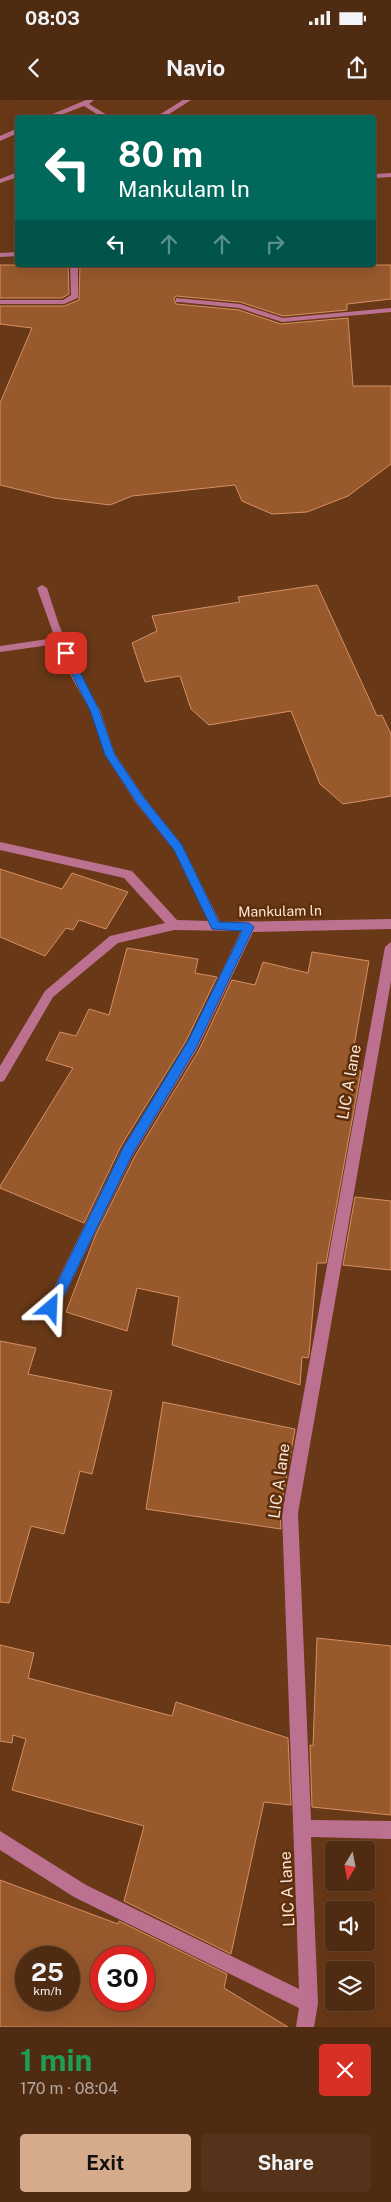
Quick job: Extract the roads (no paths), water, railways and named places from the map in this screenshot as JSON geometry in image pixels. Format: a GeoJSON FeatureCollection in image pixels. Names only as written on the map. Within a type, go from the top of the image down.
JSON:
{"type":"FeatureCollection","features":[{"type":"Feature","properties":{"kind":"street"},"geometry":{"type":"LineString","coordinates":[[162,115],[188,100]]}},
{"type":"Feature","properties":{"kind":"street"},"geometry":{"type":"LineString","coordinates":[[54,115],[88,102],[106,115]]}},
{"type":"Feature","properties":{"kind":"street"},"geometry":{"type":"LineString","coordinates":[[0,139],[15,132]]}},
{"type":"Feature","properties":{"kind":"street"},"geometry":{"type":"LineString","coordinates":[[0,181],[15,175]]}},
{"type":"Feature","properties":{"kind":"street"},"geometry":{"type":"LineString","coordinates":[[376,176],[391,175]]}},
{"type":"Feature","properties":{"kind":"street"},"geometry":{"type":"LineString","coordinates":[[0,255],[15,254]]}},
{"type":"Feature","properties":{"kind":"street"},"geometry":{"type":"LineString","coordinates":[[0,302],[64,302],[75,296],[74,267]]}},
{"type":"Feature","properties":{"kind":"street"},"geometry":{"type":"LineString","coordinates":[[179,300],[240,306],[282,320],[391,310]]}},
{"type":"Feature","properties":{"kind":"street"},"geometry":{"type":"LineString","coordinates":[[42,588],[60,640],[95,710],[110,755],[140,800],[178,848],[216,926]]}},
{"type":"Feature","properties":{"kind":"street"},"geometry":{"type":"LineString","coordinates":[[0,649],[60,640]]}},
{"type":"Feature","properties":{"kind":"street"},"geometry":{"type":"LineString","coordinates":[[0,846],[128,874],[174,925]]}},
{"type":"Feature","properties":{"kind":"street","name":"Mankulam ln"},"geometry":{"type":"LineString","coordinates":[[0,1077],[49,994],[114,939],[174,925],[249,927],[391,924]]}},
{"type":"Feature","properties":{"kind":"street"},"geometry":{"type":"LineString","coordinates":[[51,1308],[128,1151],[192,1044],[249,927]]}},
{"type":"Feature","properties":{"kind":"street","name":"LIC A lane"},"geometry":{"type":"LineString","coordinates":[[305,2027],[309,2003],[290,1513],[391,947]]}},
{"type":"Feature","properties":{"kind":"street"},"geometry":{"type":"LineString","coordinates":[[302,1828],[391,1830]]}},
{"type":"Feature","properties":{"kind":"street"},"geometry":{"type":"LineString","coordinates":[[0,1840],[80,1892],[309,2003]]}}]}
